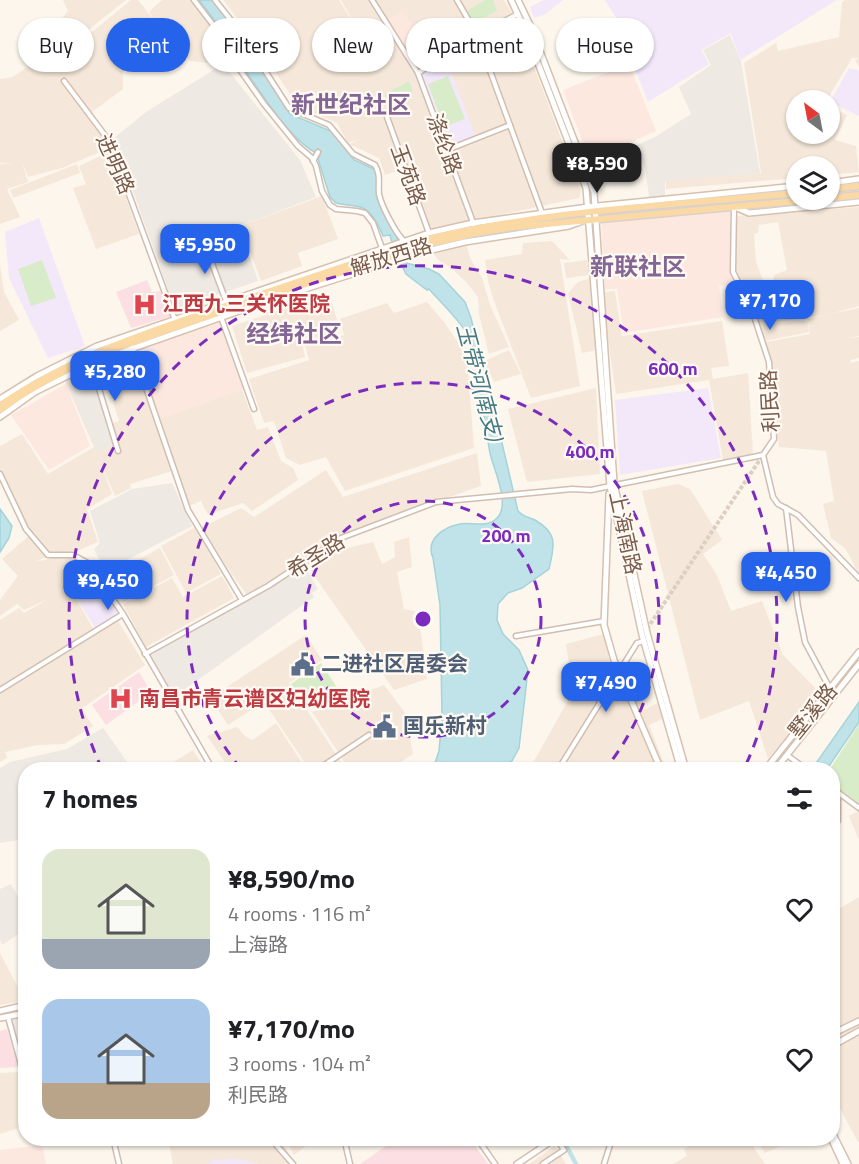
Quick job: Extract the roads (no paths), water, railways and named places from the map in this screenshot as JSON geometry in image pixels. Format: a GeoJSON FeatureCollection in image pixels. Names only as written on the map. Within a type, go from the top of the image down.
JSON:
{"type":"FeatureCollection","features":[{"type":"Feature","properties":{"kind":"main road"},"geometry":{"type":"LineString","coordinates":[[512,0],[586,188],[592,212]]}},
{"type":"Feature","properties":{"kind":"main road"},"geometry":{"type":"LineString","coordinates":[[518,0],[530,25],[592,186],[592,212]]}},
{"type":"Feature","properties":{"kind":"main road"},"geometry":{"type":"LineString","coordinates":[[840,182],[859,180]]}},
{"type":"Feature","properties":{"kind":"main road"},"geometry":{"type":"LineString","coordinates":[[840,188],[859,186]]}},
{"type":"Feature","properties":{"kind":"main road"},"geometry":{"type":"LineString","coordinates":[[592,212],[786,187]]}},
{"type":"Feature","properties":{"kind":"main road","name":"解放西路"},"geometry":{"type":"LineString","coordinates":[[412,247],[474,225],[543,216],[786,194]]}},
{"type":"Feature","properties":{"kind":"main road"},"geometry":{"type":"LineString","coordinates":[[840,197],[859,195]]}},
{"type":"Feature","properties":{"kind":"main road","name":"解放西路"},"geometry":{"type":"LineString","coordinates":[[0,405],[25,388],[78,359],[134,336],[175,320],[387,253],[476,233],[592,212],[786,202]]}},
{"type":"Feature","properties":{"kind":"main road"},"geometry":{"type":"LineString","coordinates":[[734,206],[749,213],[859,202]]}},
{"type":"Feature","properties":{"kind":"main road","name":"上海南路"},"geometry":{"type":"LineString","coordinates":[[592,212],[612,485],[644,641],[679,762]]}},
{"type":"Feature","properties":{"kind":"main road"},"geometry":{"type":"LineString","coordinates":[[0,399],[44,372],[97,346],[226,301],[412,247],[429,233],[474,225]]}},
{"type":"Feature","properties":{"kind":"main road"},"geometry":{"type":"LineString","coordinates":[[0,413],[56,378],[134,344],[220,316],[387,253]]}},
{"type":"Feature","properties":{"kind":"main road","name":"解放西路"},"geometry":{"type":"LineString","coordinates":[[0,413],[55,376],[96,356],[387,253]]}},
{"type":"Feature","properties":{"kind":"main road","name":"上海南路"},"geometry":{"type":"LineString","coordinates":[[612,485],[604,621],[614,660],[658,762]]}},
{"type":"Feature","properties":{"kind":"main road","name":"上海南路"},"geometry":{"type":"LineString","coordinates":[[612,485],[646,633],[684,762]]}},
{"type":"Feature","properties":{"kind":"main road","name":"墅溪路"},"geometry":{"type":"LineString","coordinates":[[771,762],[859,652]]}},
{"type":"Feature","properties":{"kind":"main road","name":"墅溪路"},"geometry":{"type":"LineString","coordinates":[[782,762],[859,664]]}},
{"type":"Feature","properties":{"kind":"main road"},"geometry":{"type":"LineString","coordinates":[[0,1011],[18,1007]]}},
{"type":"Feature","properties":{"kind":"main road"},"geometry":{"type":"LineString","coordinates":[[0,1018],[18,1015]]}},
{"type":"Feature","properties":{"kind":"main road"},"geometry":{"type":"LineString","coordinates":[[840,1030],[859,1020]]}},
{"type":"Feature","properties":{"kind":"main road"},"geometry":{"type":"LineString","coordinates":[[840,1042],[859,1031]]}},
{"type":"Feature","properties":{"kind":"main road"},"geometry":{"type":"LineString","coordinates":[[517,1164],[545,1146]]}},
{"type":"Feature","properties":{"kind":"main road"},"geometry":{"type":"LineString","coordinates":[[835,1146],[843,1164]]}},
{"type":"Feature","properties":{"kind":"main road"},"geometry":{"type":"LineString","coordinates":[[839,1146],[848,1164]]}},
{"type":"Feature","properties":{"kind":"street"},"geometry":{"type":"LineString","coordinates":[[194,0],[224,39],[231,57],[264,104],[298,146],[313,160],[322,191],[330,205],[336,209],[357,211],[368,215],[387,253]]}},
{"type":"Feature","properties":{"kind":"street"},"geometry":{"type":"LineString","coordinates":[[215,0],[238,29],[289,108],[329,125],[353,154],[375,165],[379,177],[380,198],[398,236],[412,247]]}},
{"type":"Feature","properties":{"kind":"street","name":"涤纶路"},"geometry":{"type":"LineString","coordinates":[[372,0],[418,73],[474,225]]}},
{"type":"Feature","properties":{"kind":"street"},"geometry":{"type":"LineString","coordinates":[[457,0],[467,18]]}},
{"type":"Feature","properties":{"kind":"street"},"geometry":{"type":"LineString","coordinates":[[511,18],[518,14]]}},
{"type":"Feature","properties":{"kind":"street"},"geometry":{"type":"LineString","coordinates":[[490,72],[543,216]]}},
{"type":"Feature","properties":{"kind":"street","name":"进明路"},"geometry":{"type":"LineString","coordinates":[[64,81],[106,138],[119,167],[175,320]]}},
{"type":"Feature","properties":{"kind":"street","name":"玉苑路"},"geometry":{"type":"LineString","coordinates":[[387,117],[429,233]]}},
{"type":"Feature","properties":{"kind":"street"},"geometry":{"type":"LineString","coordinates":[[447,150],[510,125]]}},
{"type":"Feature","properties":{"kind":"street"},"geometry":{"type":"LineString","coordinates":[[313,160],[318,152]]}},
{"type":"Feature","properties":{"kind":"street","name":"利民路"},"geometry":{"type":"LineString","coordinates":[[734,206],[733,272],[751,307],[769,362],[774,439],[763,455]]}},
{"type":"Feature","properties":{"kind":"street"},"geometry":{"type":"LineString","coordinates":[[204,242],[226,301]]}},
{"type":"Feature","properties":{"kind":"street"},"geometry":{"type":"LineString","coordinates":[[220,316],[254,409]]}},
{"type":"Feature","properties":{"kind":"street"},"geometry":{"type":"LineString","coordinates":[[134,344],[188,510],[242,600]]}},
{"type":"Feature","properties":{"kind":"street"},"geometry":{"type":"LineString","coordinates":[[94,361],[97,375],[101,377],[96,379],[118,451]]}},
{"type":"Feature","properties":{"kind":"street"},"geometry":{"type":"LineString","coordinates":[[612,485],[763,455],[778,504],[798,515],[859,578]]}},
{"type":"Feature","properties":{"kind":"street"},"geometry":{"type":"LineString","coordinates":[[0,474],[26,529],[48,555],[73,555],[88,563],[123,614],[208,762]]}},
{"type":"Feature","properties":{"kind":"street","name":"希圣路"},"geometry":{"type":"LineString","coordinates":[[145,654],[242,600],[341,538],[436,502],[572,489],[591,490],[612,485]]}},
{"type":"Feature","properties":{"kind":"street"},"geometry":{"type":"LineString","coordinates":[[786,508],[798,607],[805,642],[828,685]]}},
{"type":"Feature","properties":{"kind":"street"},"geometry":{"type":"LineString","coordinates":[[0,690],[123,614]]}},
{"type":"Feature","properties":{"kind":"street"},"geometry":{"type":"LineString","coordinates":[[516,636],[604,621]]}},
{"type":"Feature","properties":{"kind":"street"},"geometry":{"type":"LineString","coordinates":[[563,762],[638,643],[644,641]]}},
{"type":"Feature","properties":{"kind":"street"},"geometry":{"type":"LineString","coordinates":[[328,762],[369,735]]}},
{"type":"Feature","properties":{"kind":"street"},"geometry":{"type":"LineString","coordinates":[[787,755],[797,762]]}},
{"type":"Feature","properties":{"kind":"street"},"geometry":{"type":"LineString","coordinates":[[840,794],[859,808]]}},
{"type":"Feature","properties":{"kind":"street"},"geometry":{"type":"LineString","coordinates":[[8,1017],[18,1054]]}},
{"type":"Feature","properties":{"kind":"street"},"geometry":{"type":"LineString","coordinates":[[116,1146],[119,1164]]}},
{"type":"Feature","properties":{"kind":"street"},"geometry":{"type":"LineString","coordinates":[[277,1146],[293,1164]]}},
{"type":"Feature","properties":{"kind":"street"},"geometry":{"type":"LineString","coordinates":[[346,1146],[350,1164]]}},
{"type":"Feature","properties":{"kind":"street"},"geometry":{"type":"LineString","coordinates":[[483,1146],[495,1164]]}},
{"type":"Feature","properties":{"kind":"street"},"geometry":{"type":"LineString","coordinates":[[543,1164],[564,1150],[561,1146]]}},
{"type":"Feature","properties":{"kind":"street"},"geometry":{"type":"LineString","coordinates":[[604,1164],[610,1146]]}},
{"type":"Feature","properties":{"kind":"water"},"geometry":{"type":"Polygon","coordinates":[[[199,0],[214,0],[228,18],[213,18],[199,0]]]}},
{"type":"Feature","properties":{"kind":"water","name":"玉带河(南支)"},"geometry":{"type":"Polygon","coordinates":[[[246,72],[263,72],[290,114],[333,132],[354,160],[374,169],[378,178],[378,199],[396,235],[406,263],[439,274],[465,302],[490,392],[518,511],[543,525],[553,541],[549,569],[522,588],[508,593],[498,604],[497,620],[503,634],[519,650],[528,670],[519,748],[510,762],[435,762],[439,751],[442,716],[440,605],[431,546],[437,535],[447,528],[492,522],[500,513],[502,505],[500,487],[490,453],[483,411],[481,411],[476,353],[459,323],[429,289],[427,290],[406,274],[401,264],[397,263],[390,235],[383,236],[377,223],[364,209],[336,203],[330,197],[318,159],[320,155],[309,149],[277,116],[246,72]]]}},
{"type":"Feature","properties":{"kind":"water"},"geometry":{"type":"Polygon","coordinates":[[[0,509],[12,526],[9,538],[0,552],[0,509]]]}},
{"type":"Feature","properties":{"kind":"water"},"geometry":{"type":"Polygon","coordinates":[[[859,702],[859,722],[832,762],[817,762],[859,702]]]}},
{"type":"Feature","properties":{"kind":"waterway"},"geometry":{"type":"LineString","coordinates":[[567,1146],[576,1164]]}},
{"type":"Feature","properties":{"kind":"tunnel"},"geometry":{"type":"LineString","coordinates":[[647,629],[763,455]]}},
{"type":"Feature","properties":{"kind":"place","name":"江西九三关怀医院"},"geometry":{"type":"Point","coordinates":[144,304]}},
{"type":"Feature","properties":{"kind":"place","name":"二进社区居委会"},"geometry":{"type":"Point","coordinates":[303,664]}},
{"type":"Feature","properties":{"kind":"place","name":"南昌市青云谱区妇幼医院"},"geometry":{"type":"Point","coordinates":[121,699]}},
{"type":"Feature","properties":{"kind":"place","name":"国乐新村"},"geometry":{"type":"Point","coordinates":[385,726]}},
{"type":"Feature","properties":{"kind":"district","name":"新世纪社区"},"geometry":{"type":"Point","coordinates":[351,105]}},
{"type":"Feature","properties":{"kind":"district","name":"新联社区"},"geometry":{"type":"Point","coordinates":[638,267]}},
{"type":"Feature","properties":{"kind":"district","name":"经纬社区"},"geometry":{"type":"Point","coordinates":[294,334]}}]}
